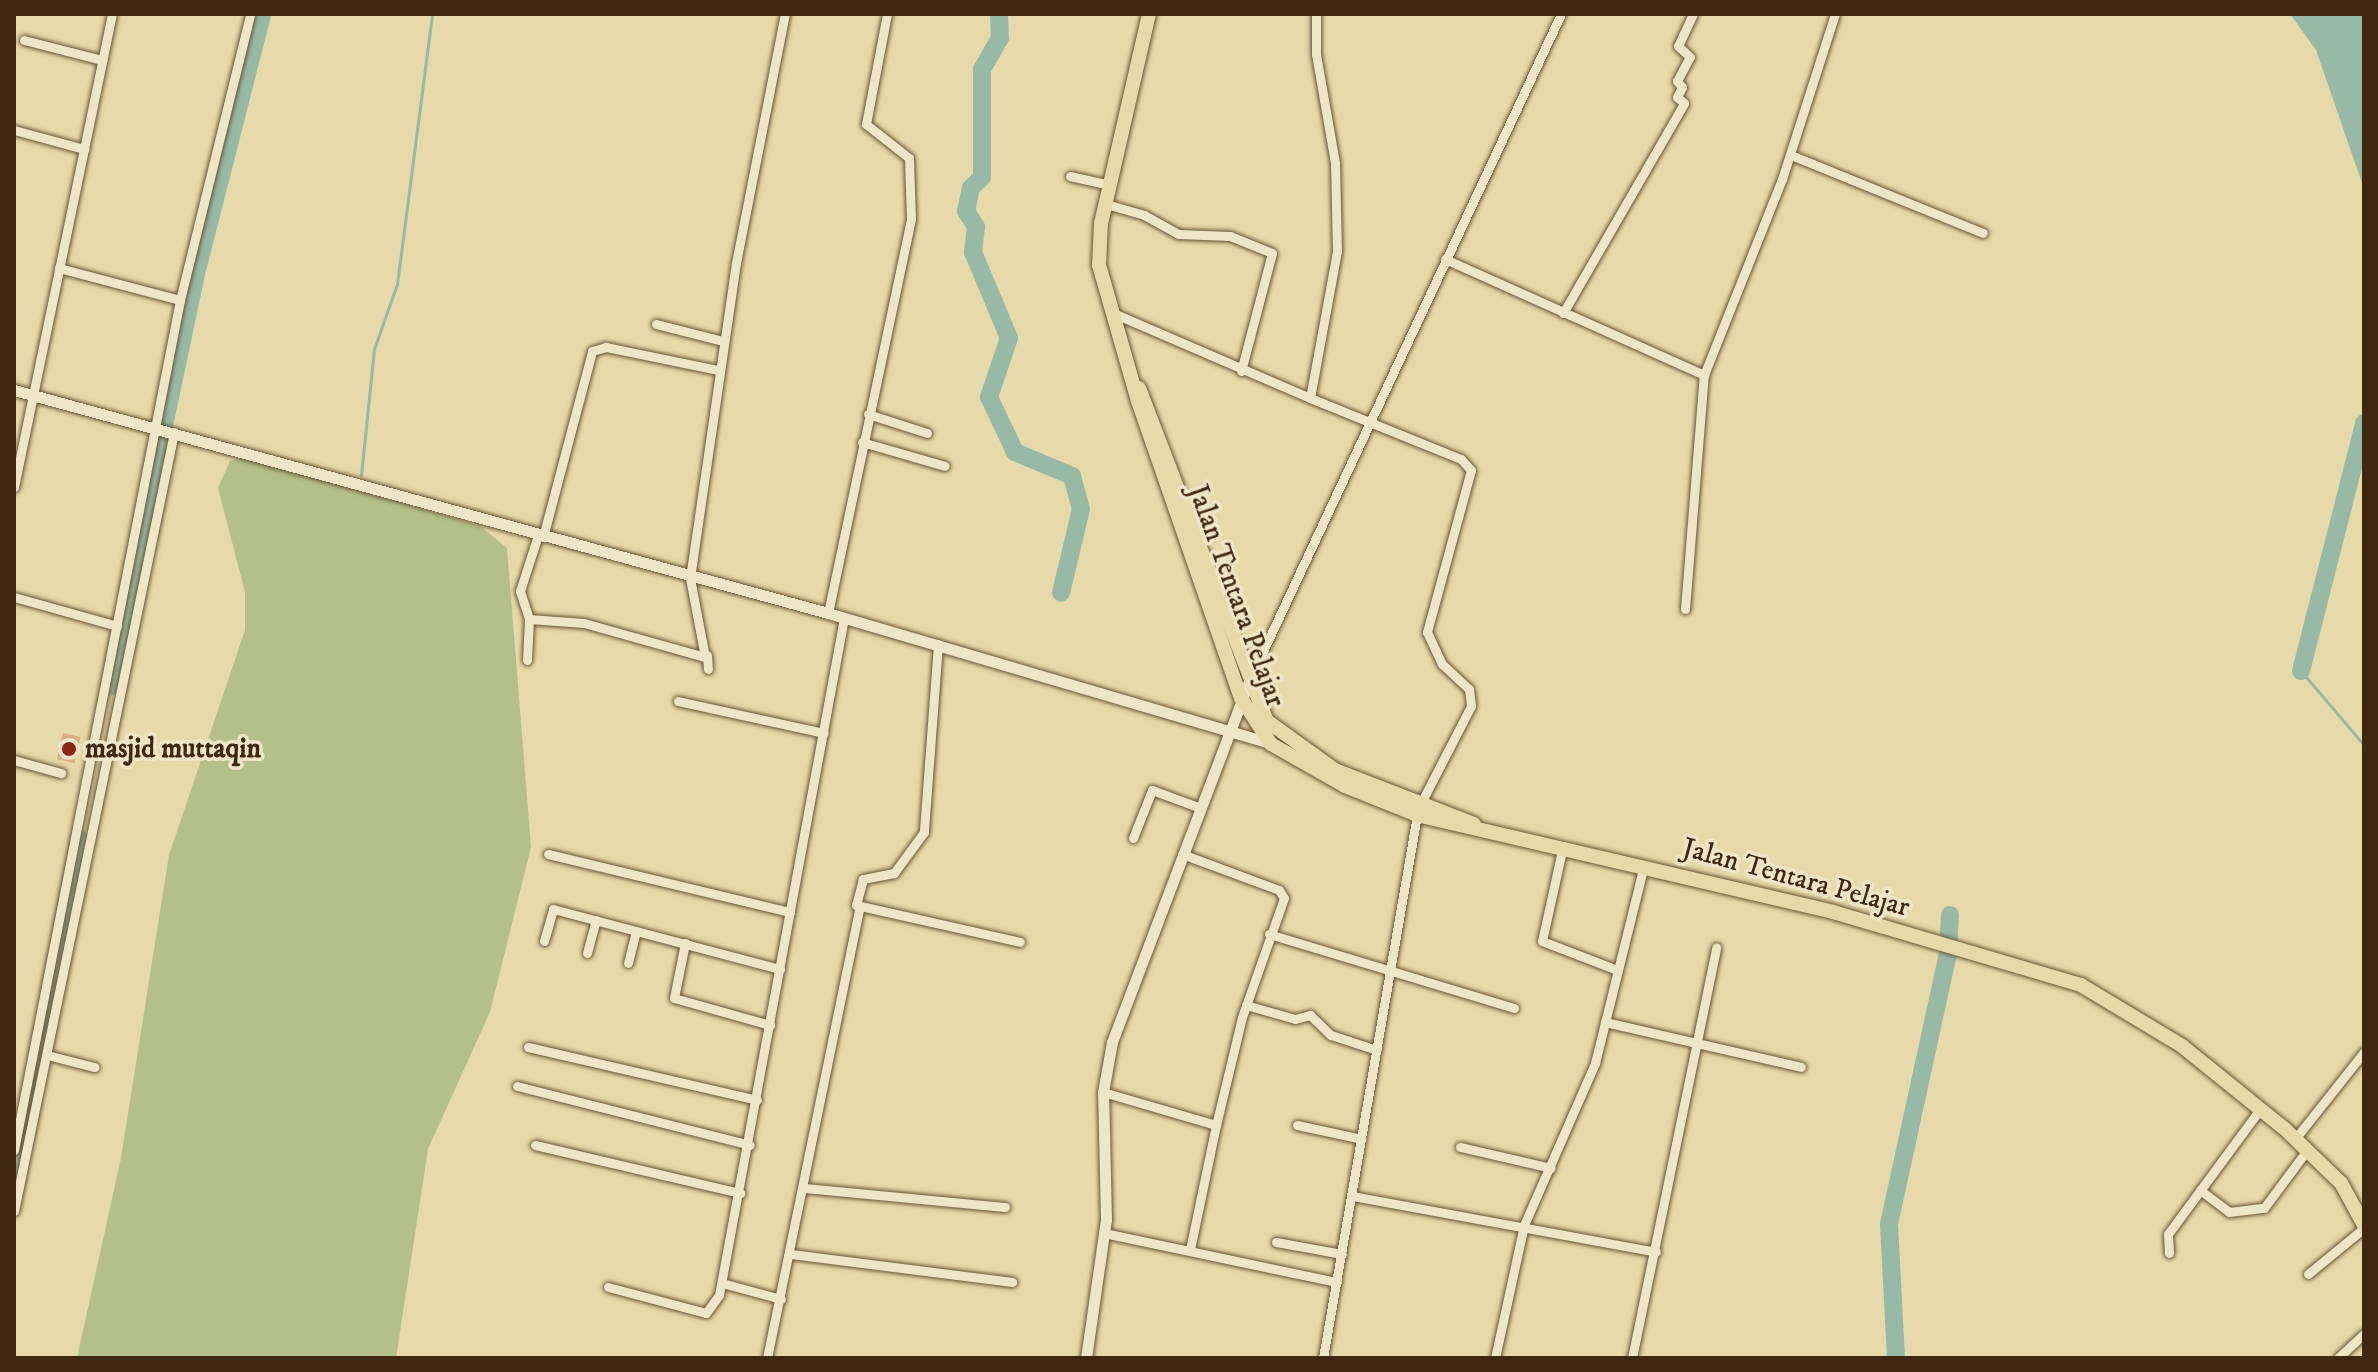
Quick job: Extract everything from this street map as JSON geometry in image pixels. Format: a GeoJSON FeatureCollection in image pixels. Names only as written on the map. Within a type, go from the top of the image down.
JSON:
{"type":"FeatureCollection","features":[{"type":"Feature","properties":{"kind":"highway","name":"Jalan Tentara Pelajar"},"geometry":{"type":"LineString","coordinates":[[1149,14],[1106,204],[1099,265],[1241,698],[1271,744],[1345,786],[1419,809],[1962,948],[2110,998],[2260,1109],[2301,1145],[2341,1183],[2364,1227]]}},
{"type":"Feature","properties":{"kind":"highway","name":"Jalan Tentara Pelajar"},"geometry":{"type":"LineString","coordinates":[[1136,385],[1147,398],[1264,716],[1287,741],[1335,770],[1419,809]]}},
{"type":"Feature","properties":{"kind":"street"},"geometry":{"type":"LineString","coordinates":[[14,487],[112,14]]}},
{"type":"Feature","properties":{"kind":"street"},"geometry":{"type":"LineString","coordinates":[[14,1211],[47,1055],[164,429],[180,300],[250,14]]}},
{"type":"Feature","properties":{"kind":"street"},"geometry":{"type":"LineString","coordinates":[[708,669],[690,578],[718,370],[785,14]]}},
{"type":"Feature","properties":{"kind":"street"},"geometry":{"type":"LineString","coordinates":[[828,613],[911,219],[909,158],[866,124],[887,14]]}},
{"type":"Feature","properties":{"kind":"street"},"geometry":{"type":"LineString","coordinates":[[1310,398],[1337,251],[1335,163],[1316,54],[1316,14]]}},
{"type":"Feature","properties":{"kind":"street"},"geometry":{"type":"LineString","coordinates":[[1086,1358],[1104,1233],[1103,1092],[1112,1042],[1241,698],[1561,14]]}},
{"type":"Feature","properties":{"kind":"street"},"geometry":{"type":"LineString","coordinates":[[1563,313],[1684,103],[1677,96],[1682,87],[1677,81],[1690,57],[1678,46],[1693,14]]}},
{"type":"Feature","properties":{"kind":"street"},"geometry":{"type":"LineString","coordinates":[[1685,609],[1704,375],[1791,155],[1832,15]]}},
{"type":"Feature","properties":{"kind":"street"},"geometry":{"type":"LineString","coordinates":[[24,40],[102,60]]}},
{"type":"Feature","properties":{"kind":"street"},"geometry":{"type":"LineString","coordinates":[[14,130],[84,149]]}},
{"type":"Feature","properties":{"kind":"street"},"geometry":{"type":"LineString","coordinates":[[1791,155],[1983,233]]}},
{"type":"Feature","properties":{"kind":"street"},"geometry":{"type":"LineString","coordinates":[[1070,176],[1110,185]]}},
{"type":"Feature","properties":{"kind":"street"},"geometry":{"type":"LineString","coordinates":[[1106,204],[1144,215],[1178,234],[1230,236],[1272,253],[1241,371]]}},
{"type":"Feature","properties":{"kind":"street"},"geometry":{"type":"LineString","coordinates":[[1445,259],[1704,375]]}},
{"type":"Feature","properties":{"kind":"street"},"geometry":{"type":"LineString","coordinates":[[59,268],[180,300]]}},
{"type":"Feature","properties":{"kind":"street"},"geometry":{"type":"LineString","coordinates":[[1113,313],[1241,371],[1461,459],[1471,470],[1427,632],[1442,664],[1469,689],[1471,706],[1419,809],[1323,1358]]}},
{"type":"Feature","properties":{"kind":"street"},"geometry":{"type":"LineString","coordinates":[[656,324],[723,341]]}},
{"type":"Feature","properties":{"kind":"street"},"geometry":{"type":"LineString","coordinates":[[527,660],[529,619],[520,591],[592,351],[606,347],[718,370]]}},
{"type":"Feature","properties":{"kind":"street"},"geometry":{"type":"LineString","coordinates":[[14,390],[164,429],[503,527],[828,613],[1229,729],[1271,744],[1287,741]]}},
{"type":"Feature","properties":{"kind":"street"},"geometry":{"type":"LineString","coordinates":[[868,414],[927,433]]}},
{"type":"Feature","properties":{"kind":"street"},"geometry":{"type":"LineString","coordinates":[[14,1150],[117,626],[164,429]]}},
{"type":"Feature","properties":{"kind":"street"},"geometry":{"type":"LineString","coordinates":[[862,442],[945,466]]}},
{"type":"Feature","properties":{"kind":"street"},"geometry":{"type":"LineString","coordinates":[[14,597],[117,626]]}},
{"type":"Feature","properties":{"kind":"street"},"geometry":{"type":"LineString","coordinates":[[608,1287],[706,1313],[722,1283],[750,1145],[844,618]]}},
{"type":"Feature","properties":{"kind":"street"},"geometry":{"type":"LineString","coordinates":[[529,619],[584,623],[707,655]]}},
{"type":"Feature","properties":{"kind":"street"},"geometry":{"type":"LineString","coordinates":[[767,1358],[791,1254],[863,879],[894,873],[924,832],[938,644]]}},
{"type":"Feature","properties":{"kind":"street"},"geometry":{"type":"LineString","coordinates":[[678,701],[824,733]]}},
{"type":"Feature","properties":{"kind":"street"},"geometry":{"type":"LineString","coordinates":[[14,760],[61,773]]}},
{"type":"Feature","properties":{"kind":"street"},"geometry":{"type":"LineString","coordinates":[[1133,838],[1152,790],[1198,807]]}},
{"type":"Feature","properties":{"kind":"street"},"geometry":{"type":"LineString","coordinates":[[1563,846],[1542,941],[1617,970]]}},
{"type":"Feature","properties":{"kind":"street"},"geometry":{"type":"LineString","coordinates":[[548,854],[790,912]]}},
{"type":"Feature","properties":{"kind":"street"},"geometry":{"type":"LineString","coordinates":[[1182,854],[1283,893],[1246,1005],[1190,1249]]}},
{"type":"Feature","properties":{"kind":"street"},"geometry":{"type":"LineString","coordinates":[[1495,1358],[1524,1225],[1582,1102],[1644,865]]}},
{"type":"Feature","properties":{"kind":"street"},"geometry":{"type":"LineString","coordinates":[[544,941],[553,909],[780,969]]}},
{"type":"Feature","properties":{"kind":"street"},"geometry":{"type":"LineString","coordinates":[[859,910],[1020,942]]}},
{"type":"Feature","properties":{"kind":"street"},"geometry":{"type":"LineString","coordinates":[[587,953],[596,920]]}},
{"type":"Feature","properties":{"kind":"street"},"geometry":{"type":"LineString","coordinates":[[628,963],[636,931]]}},
{"type":"Feature","properties":{"kind":"street"},"geometry":{"type":"LineString","coordinates":[[1269,934],[1514,1008]]}},
{"type":"Feature","properties":{"kind":"street"},"geometry":{"type":"LineString","coordinates":[[685,943],[674,998],[770,1025]]}},
{"type":"Feature","properties":{"kind":"street"},"geometry":{"type":"LineString","coordinates":[[1632,1358],[1716,948]]}},
{"type":"Feature","properties":{"kind":"street"},"geometry":{"type":"LineString","coordinates":[[1246,1005],[1295,1019],[1310,1015],[1331,1035],[1377,1050]]}},
{"type":"Feature","properties":{"kind":"street"},"geometry":{"type":"LineString","coordinates":[[1605,1022],[1698,1046],[1801,1067]]}},
{"type":"Feature","properties":{"kind":"street"},"geometry":{"type":"LineString","coordinates":[[528,1047],[757,1100]]}},
{"type":"Feature","properties":{"kind":"street"},"geometry":{"type":"LineString","coordinates":[[2200,1190],[2229,1212],[2264,1208],[2301,1145],[2364,1052]]}},
{"type":"Feature","properties":{"kind":"street"},"geometry":{"type":"LineString","coordinates":[[47,1055],[94,1067]]}},
{"type":"Feature","properties":{"kind":"street"},"geometry":{"type":"LineString","coordinates":[[517,1086],[750,1145]]}},
{"type":"Feature","properties":{"kind":"street"},"geometry":{"type":"LineString","coordinates":[[1103,1092],[1216,1125]]}},
{"type":"Feature","properties":{"kind":"street"},"geometry":{"type":"LineString","coordinates":[[2169,1253],[2168,1234],[2260,1109]]}},
{"type":"Feature","properties":{"kind":"street"},"geometry":{"type":"LineString","coordinates":[[1297,1125],[1362,1139]]}},
{"type":"Feature","properties":{"kind":"street"},"geometry":{"type":"LineString","coordinates":[[535,1145],[740,1193]]}},
{"type":"Feature","properties":{"kind":"street"},"geometry":{"type":"LineString","coordinates":[[1460,1147],[1551,1168]]}},
{"type":"Feature","properties":{"kind":"street"},"geometry":{"type":"LineString","coordinates":[[804,1188],[1005,1207]]}},
{"type":"Feature","properties":{"kind":"street"},"geometry":{"type":"LineString","coordinates":[[1352,1196],[1524,1225],[1656,1252]]}},
{"type":"Feature","properties":{"kind":"street"},"geometry":{"type":"LineString","coordinates":[[2308,1274],[2364,1227]]}},
{"type":"Feature","properties":{"kind":"street"},"geometry":{"type":"LineString","coordinates":[[1104,1233],[1337,1282]]}},
{"type":"Feature","properties":{"kind":"street"},"geometry":{"type":"LineString","coordinates":[[1276,1242],[1342,1254]]}},
{"type":"Feature","properties":{"kind":"street"},"geometry":{"type":"LineString","coordinates":[[791,1254],[1012,1282]]}},
{"type":"Feature","properties":{"kind":"street"},"geometry":{"type":"LineString","coordinates":[[722,1283],[781,1299]]}},
{"type":"Feature","properties":{"kind":"street"},"geometry":{"type":"LineString","coordinates":[[2338,1358],[2364,1334]]}},
{"type":"Feature","properties":{"kind":"green space"},"geometry":{"type":"Polygon","coordinates":[[[247,458],[480,526],[507,548],[531,847],[490,1012],[428,1149],[396,1358],[77,1358],[121,1158],[169,855],[245,630],[245,592],[218,488],[230,461],[247,458]]]}},
{"type":"Feature","properties":{"kind":"shaded area"},"geometry":{"type":"Polygon","coordinates":[[[2290,14],[2364,14],[2364,333],[2363,186],[2316,50],[2290,14]]]}},
{"type":"Feature","properties":{"kind":"building","name":"masjid muttaqin"},"geometry":{"type":"Polygon","coordinates":[[[63,733],[81,737],[74,763],[57,759],[63,733]]]}},
{"type":"Feature","properties":{"kind":"waterway"},"geometry":{"type":"LineString","coordinates":[[109,687],[198,266],[262,14]]}},
{"type":"Feature","properties":{"kind":"waterway"},"geometry":{"type":"LineString","coordinates":[[361,475],[374,349],[397,284],[432,14]]}},
{"type":"Feature","properties":{"kind":"waterway"},"geometry":{"type":"LineString","coordinates":[[999,14],[1000,38],[982,69],[982,177],[971,188],[966,211],[976,227],[973,252],[1009,338],[989,397],[1015,452],[1072,476],[1081,509],[1061,593]]}},
{"type":"Feature","properties":{"kind":"waterway"},"geometry":{"type":"LineString","coordinates":[[2301,671],[2364,423]]}},
{"type":"Feature","properties":{"kind":"waterway"},"geometry":{"type":"LineString","coordinates":[[2301,671],[2364,745]]}},
{"type":"Feature","properties":{"kind":"waterway"},"geometry":{"type":"LineString","coordinates":[[14,1177],[79,838]]}},
{"type":"Feature","properties":{"kind":"waterway"},"geometry":{"type":"LineString","coordinates":[[1896,1358],[1889,1224],[1948,953],[1950,915]]}},
{"type":"Feature","properties":{"kind":"place","name":"masjid muttaqin"},"geometry":{"type":"Point","coordinates":[69,749]}}]}
